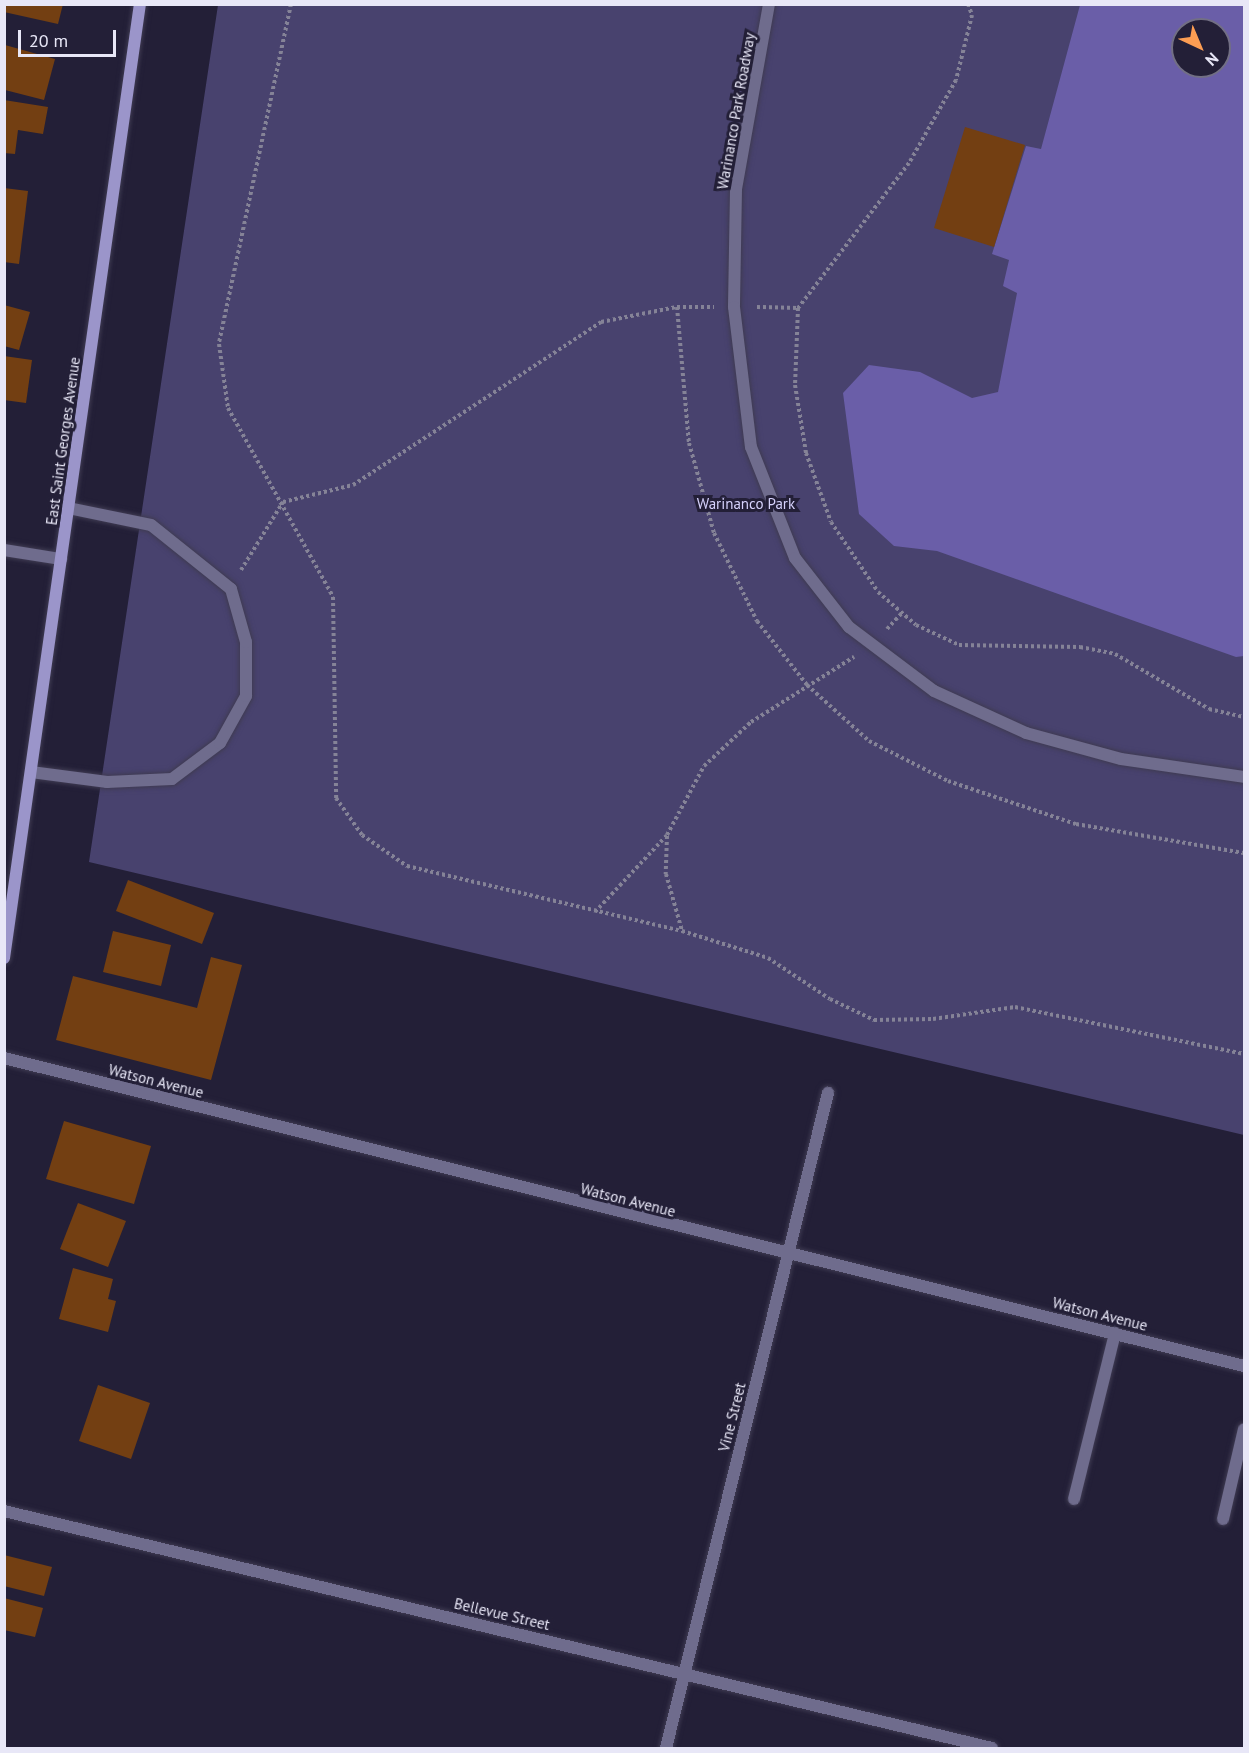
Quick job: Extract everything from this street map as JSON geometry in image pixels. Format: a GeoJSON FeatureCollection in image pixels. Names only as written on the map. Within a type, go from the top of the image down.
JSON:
{"type":"FeatureCollection","features":[{"type":"Feature","properties":{"kind":"main road","name":"East Saint Georges Avenue"},"geometry":{"type":"LineString","coordinates":[[5,950],[17,882],[140,4]]}},
{"type":"Feature","properties":{"kind":"street","name":"Warinanco Park Roadway"},"geometry":{"type":"LineString","coordinates":[[769,4],[736,190],[734,307],[751,447],[795,558],[849,627],[934,691],[1026,733],[1121,759],[1245,777]]}},
{"type":"Feature","properties":{"kind":"street"},"geometry":{"type":"LineString","coordinates":[[31,772],[107,782],[172,779],[220,742],[246,696],[246,642],[231,589],[151,525],[68,508]]}},
{"type":"Feature","properties":{"kind":"street"},"geometry":{"type":"LineString","coordinates":[[4,550],[61,559]]}},
{"type":"Feature","properties":{"kind":"street","name":"Watson Avenue"},"geometry":{"type":"LineString","coordinates":[[4,1058],[787,1255],[1245,1366]]}},
{"type":"Feature","properties":{"kind":"street","name":"Vine Street"},"geometry":{"type":"LineString","coordinates":[[666,1749],[828,1093]]}},
{"type":"Feature","properties":{"kind":"street"},"geometry":{"type":"LineString","coordinates":[[1074,1499],[1115,1333]]}},
{"type":"Feature","properties":{"kind":"street"},"geometry":{"type":"LineString","coordinates":[[1223,1519],[1245,1429]]}},
{"type":"Feature","properties":{"kind":"street","name":"Bellevue Street"},"geometry":{"type":"LineString","coordinates":[[4,1511],[992,1749]]}},
{"type":"Feature","properties":{"kind":"path"},"geometry":{"type":"LineString","coordinates":[[291,4],[219,344],[228,408],[283,502],[333,597],[336,798],[362,835],[407,866],[595,913],[682,931],[768,958],[830,999],[874,1020],[933,1020],[1015,1007],[1245,1054]]}},
{"type":"Feature","properties":{"kind":"path"},"geometry":{"type":"LineString","coordinates":[[968,4],[972,15],[956,80],[909,163],[798,308],[795,385],[806,453],[831,522],[878,592],[902,613],[960,645],[1080,646],[1115,654],[1209,710],[1245,717]]}},
{"type":"Feature","properties":{"kind":"path"},"geometry":{"type":"LineString","coordinates":[[231,589],[283,502],[353,485],[602,322],[677,307],[798,308]]}},
{"type":"Feature","properties":{"kind":"path"},"geometry":{"type":"LineString","coordinates":[[595,913],[667,835],[704,766],[751,722],[872,645],[902,613]]}},
{"type":"Feature","properties":{"kind":"path"},"geometry":{"type":"LineString","coordinates":[[667,835],[666,874],[682,931]]}},
{"type":"Feature","properties":{"kind":"green space","name":"Warinanco Park"},"geometry":{"type":"Polygon","coordinates":[[[218,5],[1244,5],[1244,1135],[89,862],[218,5]]]}},
{"type":"Feature","properties":{"kind":"shaded area"},"geometry":{"type":"Polygon","coordinates":[[[1080,5],[1244,5],[1244,656],[1236,657],[937,551],[894,546],[859,514],[843,393],[869,365],[920,372],[972,398],[998,392],[1017,293],[1003,286],[1009,260],[992,254],[1026,146],[1041,149],[1080,5]]]}},
{"type":"Feature","properties":{"kind":"building"},"geometry":{"type":"Polygon","coordinates":[[[4,4],[63,4],[58,24],[4,12],[4,4]]]}},
{"type":"Feature","properties":{"kind":"building"},"geometry":{"type":"Polygon","coordinates":[[[5,45],[55,59],[44,100],[5,90],[5,45]]]}},
{"type":"Feature","properties":{"kind":"building"},"geometry":{"type":"Polygon","coordinates":[[[4,100],[48,107],[43,134],[18,130],[15,154],[4,153],[4,100]]]}},
{"type":"Feature","properties":{"kind":"building"},"geometry":{"type":"Polygon","coordinates":[[[965,127],[1025,145],[994,247],[934,228],[965,127]]]}},
{"type":"Feature","properties":{"kind":"building"},"geometry":{"type":"Polygon","coordinates":[[[4,188],[28,191],[19,264],[4,262],[4,188]]]}},
{"type":"Feature","properties":{"kind":"building"},"geometry":{"type":"Polygon","coordinates":[[[4,305],[30,312],[19,350],[4,346],[4,305]]]}},
{"type":"Feature","properties":{"kind":"building"},"geometry":{"type":"Polygon","coordinates":[[[4,356],[32,360],[26,403],[4,400],[4,356]]]}},
{"type":"Feature","properties":{"kind":"building"},"geometry":{"type":"Polygon","coordinates":[[[128,880],[214,913],[202,944],[116,911],[128,880]]]}},
{"type":"Feature","properties":{"kind":"building"},"geometry":{"type":"Polygon","coordinates":[[[113,931],[171,945],[161,986],[103,972],[113,931]]]}},
{"type":"Feature","properties":{"kind":"building"},"geometry":{"type":"Polygon","coordinates":[[[211,957],[242,965],[211,1080],[56,1040],[73,976],[197,1008],[211,957]]]}},
{"type":"Feature","properties":{"kind":"building"},"geometry":{"type":"Polygon","coordinates":[[[64,1121],[151,1146],[134,1204],[46,1179],[64,1121]]]}},
{"type":"Feature","properties":{"kind":"building"},"geometry":{"type":"Polygon","coordinates":[[[78,1203],[126,1221],[108,1267],[60,1249],[78,1203]]]}},
{"type":"Feature","properties":{"kind":"building"},"geometry":{"type":"Polygon","coordinates":[[[73,1268],[113,1279],[108,1299],[116,1301],[108,1332],[59,1319],[73,1268]]]}},
{"type":"Feature","properties":{"kind":"building"},"geometry":{"type":"Polygon","coordinates":[[[98,1385],[150,1403],[131,1459],[79,1441],[98,1385]]]}},
{"type":"Feature","properties":{"kind":"building"},"geometry":{"type":"Polygon","coordinates":[[[4,1555],[52,1567],[44,1596],[4,1586],[4,1555]]]}},
{"type":"Feature","properties":{"kind":"building"},"geometry":{"type":"Polygon","coordinates":[[[4,1598],[43,1608],[35,1637],[4,1630],[4,1598]]]}}]}
